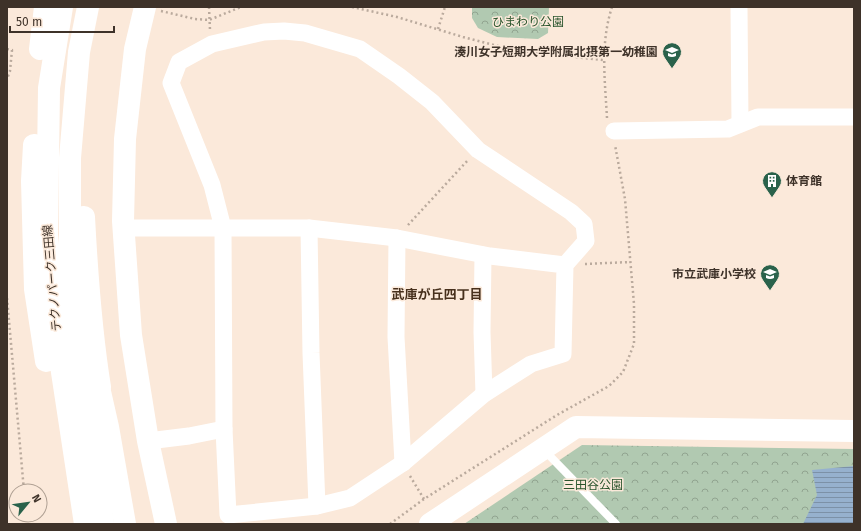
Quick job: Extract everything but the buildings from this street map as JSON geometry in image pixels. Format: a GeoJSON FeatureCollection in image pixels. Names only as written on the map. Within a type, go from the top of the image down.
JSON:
{"type":"FeatureCollection","features":[{"type":"Feature","properties":{"kind":"main road"},"geometry":{"type":"LineString","coordinates":[[46,7],[41,46],[32,181],[35,289],[70,524]]}},
{"type":"Feature","properties":{"kind":"main road"},"geometry":{"type":"LineString","coordinates":[[55,7],[55,48]]}},
{"type":"Feature","properties":{"kind":"main road","name":"テクノパーク三田線"},"geometry":{"type":"LineString","coordinates":[[62,7],[49,88],[46,235],[60,359],[85,524]]}},
{"type":"Feature","properties":{"kind":"main road","name":"テクノパーク三田線"},"geometry":{"type":"LineString","coordinates":[[88,7],[79,52],[70,158],[70,249],[73,298],[80,361],[104,524]]}},
{"type":"Feature","properties":{"kind":"main road"},"geometry":{"type":"LineString","coordinates":[[102,7],[91,76],[85,140],[82,199],[89,300],[95,358],[125,524]]}},
{"type":"Feature","properties":{"kind":"main road"},"geometry":{"type":"LineString","coordinates":[[145,7],[135,49],[125,139],[123,228],[131,334],[148,442],[166,524]]}},
{"type":"Feature","properties":{"kind":"main road"},"geometry":{"type":"LineString","coordinates":[[46,235],[46,364]]}},
{"type":"Feature","properties":{"kind":"main road"},"geometry":{"type":"LineString","coordinates":[[73,298],[100,387]]}},
{"type":"Feature","properties":{"kind":"main road"},"geometry":{"type":"LineString","coordinates":[[430,524],[576,427],[854,431]]}},
{"type":"Feature","properties":{"kind":"street"},"geometry":{"type":"LineString","coordinates":[[739,7],[740,124]]}},
{"type":"Feature","properties":{"kind":"street"},"geometry":{"type":"LineString","coordinates":[[264,32],[305,33],[360,48],[432,102],[478,150],[571,212],[584,224],[586,241],[565,265],[564,354],[531,364],[484,394],[403,463],[350,498],[317,506],[228,515],[224,429],[223,228],[212,185],[171,84],[179,62],[212,44],[264,32]]}},
{"type":"Feature","properties":{"kind":"street"},"geometry":{"type":"LineString","coordinates":[[614,131],[728,129],[758,118],[854,117]]}},
{"type":"Feature","properties":{"kind":"street"},"geometry":{"type":"LineString","coordinates":[[123,228],[309,228],[397,238],[483,255],[565,265]]}},
{"type":"Feature","properties":{"kind":"street"},"geometry":{"type":"LineString","coordinates":[[309,228],[311,353],[317,506]]}},
{"type":"Feature","properties":{"kind":"street"},"geometry":{"type":"LineString","coordinates":[[397,238],[396,337],[403,463]]}},
{"type":"Feature","properties":{"kind":"street"},"geometry":{"type":"LineString","coordinates":[[483,255],[482,332],[484,394]]}},
{"type":"Feature","properties":{"kind":"street"},"geometry":{"type":"LineString","coordinates":[[148,442],[224,429]]}},
{"type":"Feature","properties":{"kind":"lane"},"geometry":{"type":"LineString","coordinates":[[543,449],[616,524]]}},
{"type":"Feature","properties":{"kind":"path"},"geometry":{"type":"LineString","coordinates":[[209,7],[209,20]]}},
{"type":"Feature","properties":{"kind":"path"},"geometry":{"type":"LineString","coordinates":[[173,12],[209,20],[241,7]]}},
{"type":"Feature","properties":{"kind":"path"},"geometry":{"type":"LineString","coordinates":[[352,7],[397,17],[509,48],[603,60]]}},
{"type":"Feature","properties":{"kind":"path"},"geometry":{"type":"LineString","coordinates":[[438,29],[445,7]]}},
{"type":"Feature","properties":{"kind":"path"},"geometry":{"type":"LineString","coordinates":[[612,7],[608,20],[603,60],[607,120],[614,131]]}},
{"type":"Feature","properties":{"kind":"path"},"geometry":{"type":"LineString","coordinates":[[7,49],[12,50],[10,71],[7,79]]}},
{"type":"Feature","properties":{"kind":"path"},"geometry":{"type":"LineString","coordinates":[[397,238],[459,169]]}},
{"type":"Feature","properties":{"kind":"path"},"geometry":{"type":"LineString","coordinates":[[565,265],[630,262]]}},
{"type":"Feature","properties":{"kind":"path"},"geometry":{"type":"LineString","coordinates":[[7,298],[23,483]]}},
{"type":"Feature","properties":{"kind":"path"},"geometry":{"type":"LineString","coordinates":[[403,463],[424,499]]}},
{"type":"Feature","properties":{"kind":"green space","name":"ひまわり公園"},"geometry":{"type":"Polygon","coordinates":[[[472,7],[549,7],[548,33],[538,39],[497,37],[478,28],[472,18],[472,7]]]}},
{"type":"Feature","properties":{"kind":"green space","name":"三田谷公園"},"geometry":{"type":"Polygon","coordinates":[[[582,445],[854,449],[854,524],[464,524],[582,445]]]}},
{"type":"Feature","properties":{"kind":"water"},"geometry":{"type":"Polygon","coordinates":[[[854,466],[854,524],[803,524],[817,495],[812,470],[854,466]]]}},
{"type":"Feature","properties":{"kind":"place","name":"湊川女子短期大学附属北摂第一幼稚園"},"geometry":{"type":"Point","coordinates":[672,69]}},
{"type":"Feature","properties":{"kind":"place","name":"体育館"},"geometry":{"type":"Point","coordinates":[772,198]}},
{"type":"Feature","properties":{"kind":"place","name":"市立武庫小学校"},"geometry":{"type":"Point","coordinates":[770,291]}},
{"type":"Feature","properties":{"kind":"district","name":"武庫が丘四丁目"},"geometry":{"type":"Point","coordinates":[437,294]}}]}
